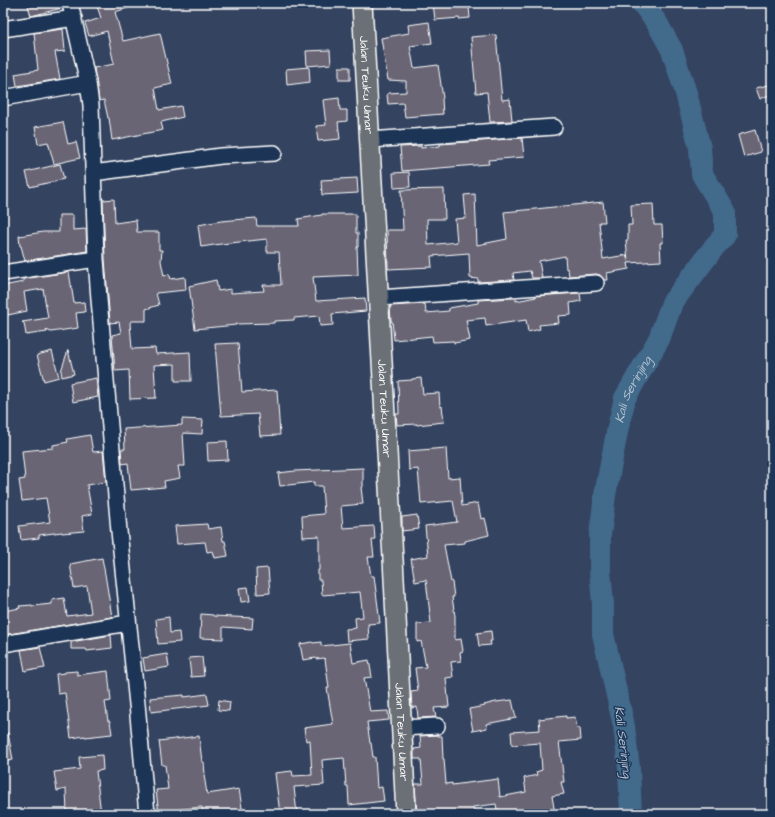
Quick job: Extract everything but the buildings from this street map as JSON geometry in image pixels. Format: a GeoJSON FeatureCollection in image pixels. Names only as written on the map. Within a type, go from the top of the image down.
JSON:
{"type":"FeatureCollection","features":[{"type":"Feature","properties":{"kind":"main road","name":"Jalan Teuku Umar"},"geometry":{"type":"LineString","coordinates":[[362,3],[406,814]]}},
{"type":"Feature","properties":{"kind":"street"},"geometry":{"type":"LineString","coordinates":[[70,3],[88,84],[91,105],[96,259],[108,417],[147,814]]}},
{"type":"Feature","properties":{"kind":"street"},"geometry":{"type":"LineString","coordinates":[[3,29],[74,18]]}},
{"type":"Feature","properties":{"kind":"street"},"geometry":{"type":"LineString","coordinates":[[3,98],[88,84]]}},
{"type":"Feature","properties":{"kind":"street"},"geometry":{"type":"LineString","coordinates":[[370,140],[554,127]]}},
{"type":"Feature","properties":{"kind":"street"},"geometry":{"type":"LineString","coordinates":[[93,173],[221,156],[274,153]]}},
{"type":"Feature","properties":{"kind":"street"},"geometry":{"type":"LineString","coordinates":[[3,273],[96,259]]}},
{"type":"Feature","properties":{"kind":"street"},"geometry":{"type":"LineString","coordinates":[[379,298],[596,284]]}},
{"type":"Feature","properties":{"kind":"street"},"geometry":{"type":"LineString","coordinates":[[3,644],[128,623]]}},
{"type":"Feature","properties":{"kind":"street"},"geometry":{"type":"LineString","coordinates":[[402,728],[437,726]]}},
{"type":"Feature","properties":{"kind":"waterway","name":"Kali Serinjing"},"geometry":{"type":"LineString","coordinates":[[631,814],[629,768],[624,726],[603,634],[600,535],[605,495],[625,398],[659,339],[672,303],[725,235],[725,212],[702,174],[700,148],[686,93],[672,50],[657,23],[642,3]]}}]}
